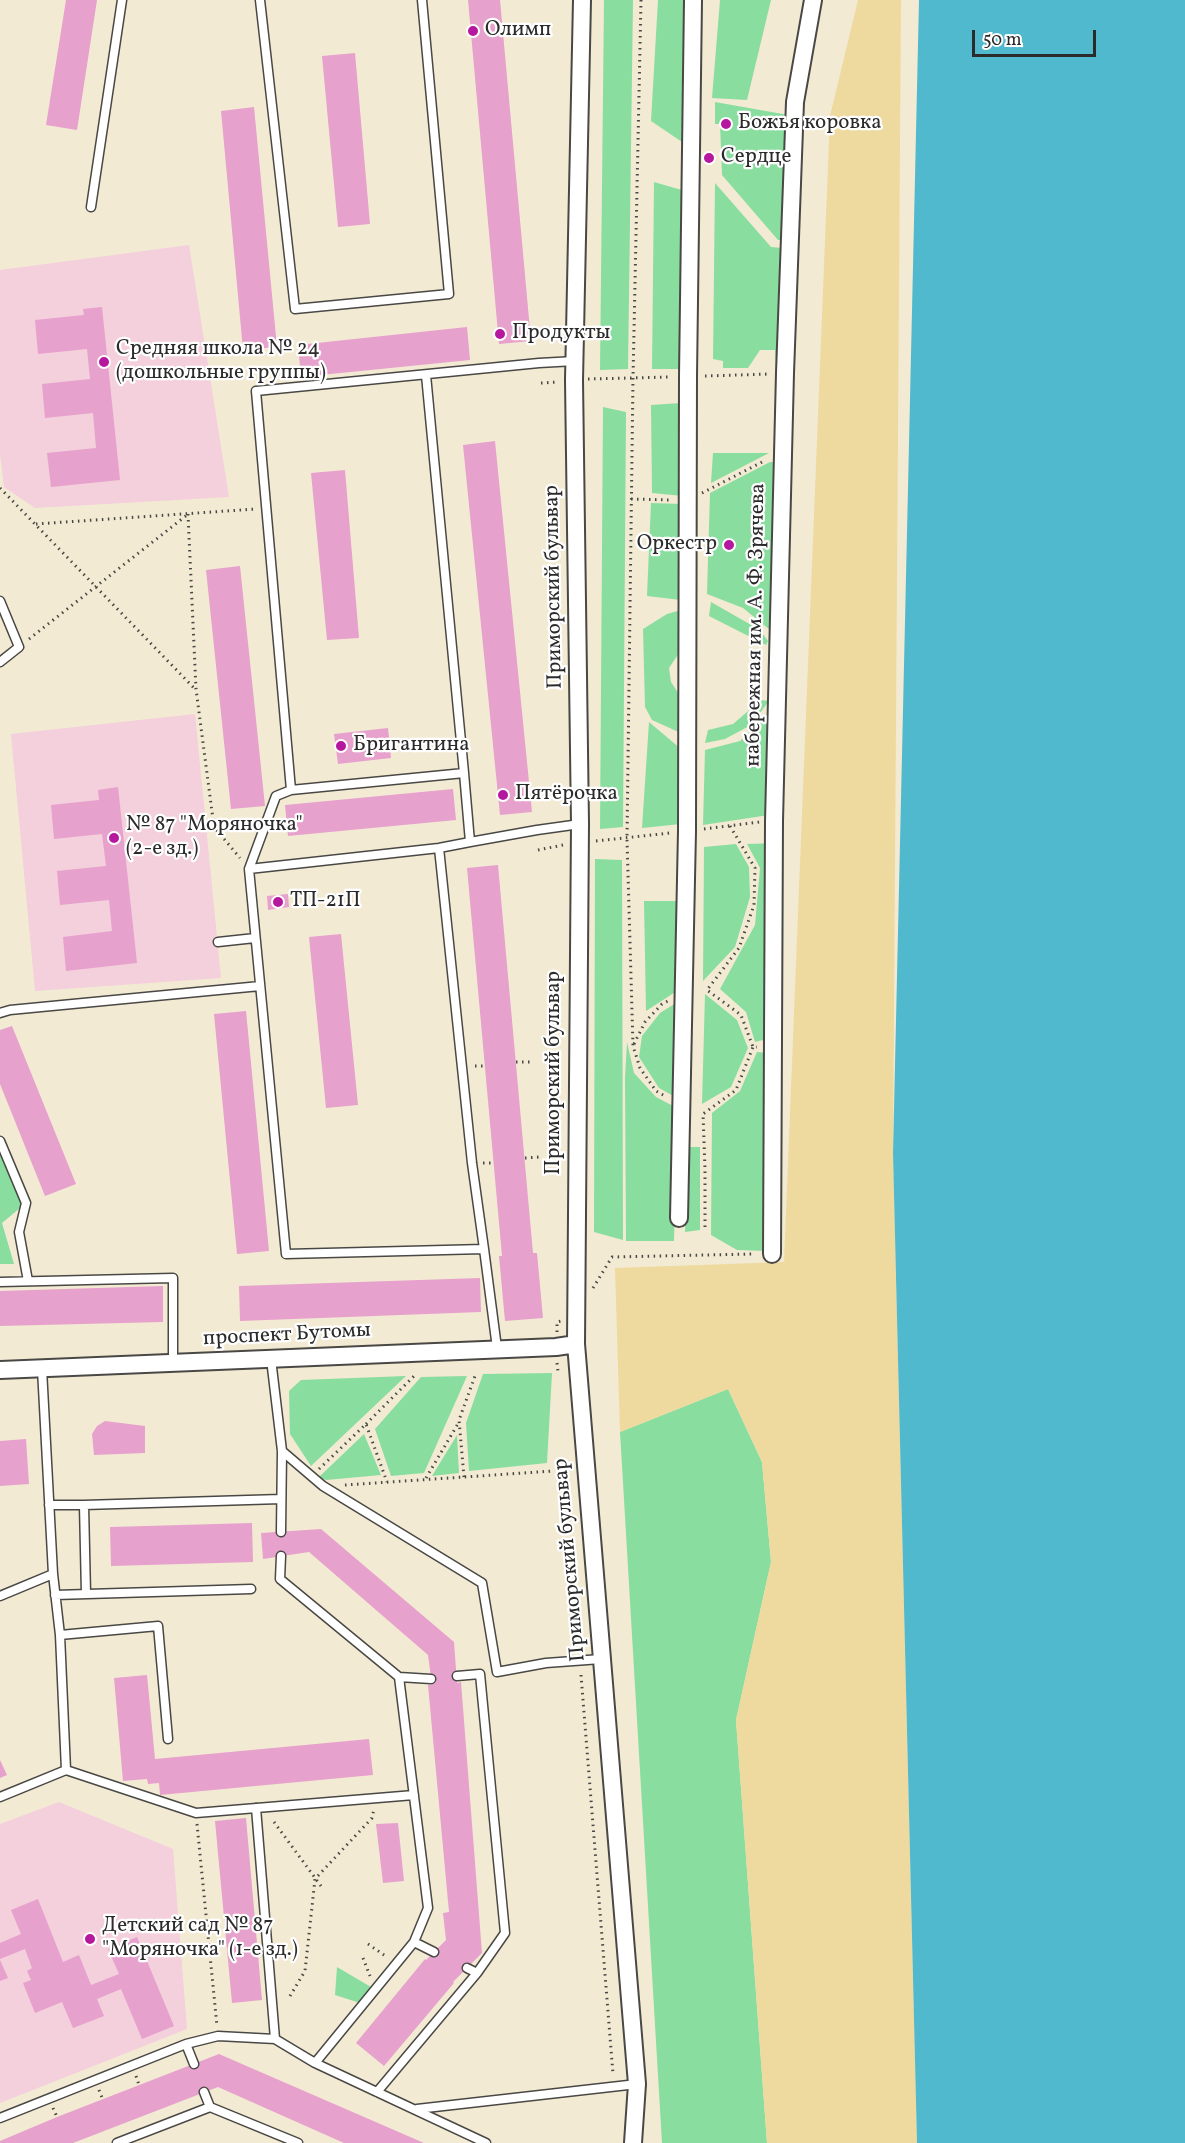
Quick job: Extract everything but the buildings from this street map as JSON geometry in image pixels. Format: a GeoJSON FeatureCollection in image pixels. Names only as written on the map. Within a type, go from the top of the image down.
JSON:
{"type":"FeatureCollection","features":[{"type":"Feature","properties":{"kind":"street","name":"Приморский бульвар"},"geometry":{"type":"LineString","coordinates":[[582,0],[574,380],[580,824],[576,1344],[637,2084],[633,2143]]}},
{"type":"Feature","properties":{"kind":"street"},"geometry":{"type":"LineString","coordinates":[[679,1218],[687,831],[688,376],[693,0]]}},
{"type":"Feature","properties":{"kind":"street","name":"набережная им. А. Ф. Зрячева"},"geometry":{"type":"LineString","coordinates":[[772,1254],[774,821],[785,373],[795,102],[813,0]]}},
{"type":"Feature","properties":{"kind":"street","name":"проспект Бутомы"},"geometry":{"type":"LineString","coordinates":[[0,1370],[556,1347],[576,1344]]}},
{"type":"Feature","properties":{"kind":"lane"},"geometry":{"type":"LineString","coordinates":[[91,207],[122,0]]}},
{"type":"Feature","properties":{"kind":"lane"},"geometry":{"type":"LineString","coordinates":[[260,0],[295,309],[449,294],[422,0]]}},
{"type":"Feature","properties":{"kind":"lane"},"geometry":{"type":"LineString","coordinates":[[291,790],[256,391],[575,361]]}},
{"type":"Feature","properties":{"kind":"lane"},"geometry":{"type":"LineString","coordinates":[[426,375],[470,842]]}},
{"type":"Feature","properties":{"kind":"lane"},"geometry":{"type":"LineString","coordinates":[[0,601],[19,647],[0,662]]}},
{"type":"Feature","properties":{"kind":"lane"},"geometry":{"type":"LineString","coordinates":[[464,773],[291,790],[276,796],[249,869],[286,1254],[483,1249]]}},
{"type":"Feature","properties":{"kind":"lane"},"geometry":{"type":"LineString","coordinates":[[249,869],[439,848],[580,824]]}},
{"type":"Feature","properties":{"kind":"lane"},"geometry":{"type":"LineString","coordinates":[[439,848],[470,1142],[497,1348]]}},
{"type":"Feature","properties":{"kind":"lane"},"geometry":{"type":"LineString","coordinates":[[218,942],[255,938]]}},
{"type":"Feature","properties":{"kind":"lane"},"geometry":{"type":"LineString","coordinates":[[0,1013],[10,1010],[260,986]]}},
{"type":"Feature","properties":{"kind":"lane"},"geometry":{"type":"LineString","coordinates":[[0,1141],[26,1203],[19,1232],[28,1281]]}},
{"type":"Feature","properties":{"kind":"lane"},"geometry":{"type":"LineString","coordinates":[[0,1282],[172,1278],[173,1364]]}},
{"type":"Feature","properties":{"kind":"lane"},"geometry":{"type":"LineString","coordinates":[[271,1359],[282,1451],[281,1532]]}},
{"type":"Feature","properties":{"kind":"lane"},"geometry":{"type":"LineString","coordinates":[[42,1369],[52,1574],[60,1635],[66,1770]]}},
{"type":"Feature","properties":{"kind":"lane"},"geometry":{"type":"LineString","coordinates":[[282,1451],[322,1486],[482,1583],[497,1672]]}},
{"type":"Feature","properties":{"kind":"lane"},"geometry":{"type":"LineString","coordinates":[[49,1506],[281,1499]]}},
{"type":"Feature","properties":{"kind":"lane"},"geometry":{"type":"LineString","coordinates":[[84,1504],[86,1594]]}},
{"type":"Feature","properties":{"kind":"lane"},"geometry":{"type":"LineString","coordinates":[[281,1556],[280,1579],[399,1677],[431,1679]]}},
{"type":"Feature","properties":{"kind":"lane"},"geometry":{"type":"LineString","coordinates":[[0,1596],[52,1574]]}},
{"type":"Feature","properties":{"kind":"lane"},"geometry":{"type":"LineString","coordinates":[[55,1595],[251,1589]]}},
{"type":"Feature","properties":{"kind":"lane"},"geometry":{"type":"LineString","coordinates":[[60,1635],[158,1626],[168,1739]]}},
{"type":"Feature","properties":{"kind":"lane"},"geometry":{"type":"LineString","coordinates":[[457,1676],[497,1672],[546,1663],[601,1659]]}},
{"type":"Feature","properties":{"kind":"lane"},"geometry":{"type":"LineString","coordinates":[[377,2092],[477,1972],[505,1933],[480,1674]]}},
{"type":"Feature","properties":{"kind":"lane"},"geometry":{"type":"LineString","coordinates":[[315,2063],[414,1942],[428,1908],[399,1677]]}},
{"type":"Feature","properties":{"kind":"lane"},"geometry":{"type":"LineString","coordinates":[[0,1797],[66,1770],[196,1813],[414,1795]]}},
{"type":"Feature","properties":{"kind":"lane"},"geometry":{"type":"LineString","coordinates":[[256,1808],[275,2039]]}},
{"type":"Feature","properties":{"kind":"lane"},"geometry":{"type":"LineString","coordinates":[[414,1942],[434,1952]]}},
{"type":"Feature","properties":{"kind":"lane"},"geometry":{"type":"LineString","coordinates":[[467,1968],[477,1972]]}},
{"type":"Feature","properties":{"kind":"lane"},"geometry":{"type":"LineString","coordinates":[[0,2118],[186,2044],[218,2036],[275,2039],[315,2063],[486,2143]]}},
{"type":"Feature","properties":{"kind":"lane"},"geometry":{"type":"LineString","coordinates":[[186,2044],[194,2064]]}},
{"type":"Feature","properties":{"kind":"lane"},"geometry":{"type":"LineString","coordinates":[[415,2110],[637,2084]]}},
{"type":"Feature","properties":{"kind":"lane"},"geometry":{"type":"LineString","coordinates":[[204,2092],[210,2107]]}},
{"type":"Feature","properties":{"kind":"lane"},"geometry":{"type":"LineString","coordinates":[[117,2143],[210,2107],[298,2143]]}},
{"type":"Feature","properties":{"kind":"path"},"geometry":{"type":"LineString","coordinates":[[641,0],[627,838],[633,1046],[640,1068],[656,1091],[681,1105]]}},
{"type":"Feature","properties":{"kind":"path"},"geometry":{"type":"LineString","coordinates":[[542,383],[785,373]]}},
{"type":"Feature","properties":{"kind":"path"},"geometry":{"type":"LineString","coordinates":[[631,499],[688,501],[784,451]]}},
{"type":"Feature","properties":{"kind":"path"},"geometry":{"type":"LineString","coordinates":[[0,488],[196,689]]}},
{"type":"Feature","properties":{"kind":"path"},"geometry":{"type":"LineString","coordinates":[[36,524],[267,509]]}},
{"type":"Feature","properties":{"kind":"path"},"geometry":{"type":"LineString","coordinates":[[19,647],[188,514]]}},
{"type":"Feature","properties":{"kind":"path"},"geometry":{"type":"LineString","coordinates":[[188,514],[196,689],[214,827],[249,869]]}},
{"type":"Feature","properties":{"kind":"path"},"geometry":{"type":"LineString","coordinates":[[538,850],[579,842],[774,821]]}},
{"type":"Feature","properties":{"kind":"path"},"geometry":{"type":"LineString","coordinates":[[705,1227],[703,1114],[736,1090],[753,1047],[741,1015],[707,990],[740,948],[754,905],[755,868],[730,826]]}},
{"type":"Feature","properties":{"kind":"path"},"geometry":{"type":"LineString","coordinates":[[633,1046],[645,1022],[662,1004],[683,993]]}},
{"type":"Feature","properties":{"kind":"path"},"geometry":{"type":"LineString","coordinates":[[753,1047],[773,1047]]}},
{"type":"Feature","properties":{"kind":"path"},"geometry":{"type":"LineString","coordinates":[[516,1062],[533,1062]]}},
{"type":"Feature","properties":{"kind":"path"},"geometry":{"type":"LineString","coordinates":[[525,1158],[540,1157]]}},
{"type":"Feature","properties":{"kind":"path"},"geometry":{"type":"LineString","coordinates":[[557,1322],[576,1316],[612,1257],[772,1254]]}},
{"type":"Feature","properties":{"kind":"path"},"geometry":{"type":"LineString","coordinates":[[311,1477],[414,1376]]}},
{"type":"Feature","properties":{"kind":"path"},"geometry":{"type":"LineString","coordinates":[[425,1479],[459,1420],[475,1376]]}},
{"type":"Feature","properties":{"kind":"path"},"geometry":{"type":"LineString","coordinates":[[459,1420],[464,1477]]}},
{"type":"Feature","properties":{"kind":"path"},"geometry":{"type":"LineString","coordinates":[[366,1424],[387,1482]]}},
{"type":"Feature","properties":{"kind":"path"},"geometry":{"type":"LineString","coordinates":[[322,1486],[553,1471]]}},
{"type":"Feature","properties":{"kind":"path"},"geometry":{"type":"LineString","coordinates":[[581,1675],[615,2087]]}},
{"type":"Feature","properties":{"kind":"path"},"geometry":{"type":"LineString","coordinates":[[290,1996],[304,1971],[308,1954],[315,1879],[372,1818],[376,1798]]}},
{"type":"Feature","properties":{"kind":"path"},"geometry":{"type":"LineString","coordinates":[[196,1813],[218,2036]]}},
{"type":"Feature","properties":{"kind":"path"},"geometry":{"type":"LineString","coordinates":[[273,1822],[321,1886]]}},
{"type":"Feature","properties":{"kind":"path"},"geometry":{"type":"LineString","coordinates":[[368,1944],[396,1964]]}},
{"type":"Feature","properties":{"kind":"path"},"geometry":{"type":"LineString","coordinates":[[363,1958],[375,1989]]}},
{"type":"Feature","properties":{"kind":"shaded area","name":"Средняя школа № 24 (дошкольные группы)"},"geometry":{"type":"Polygon","coordinates":[[[189,245],[229,497],[35,508],[4,487],[0,454],[0,270],[189,245]]]}},
{"type":"Feature","properties":{"kind":"shaded area","name":"№ 87 \"Моряночка\" (2-е зд.)"},"geometry":{"type":"Polygon","coordinates":[[[195,714],[221,978],[35,991],[11,734],[195,714]]]}},
{"type":"Feature","properties":{"kind":"shaded area","name":"Детский сад № 87 \"Моряночка\" (1-е зд.)"},"geometry":{"type":"Polygon","coordinates":[[[59,1802],[173,1849],[187,2029],[0,2103],[0,1824],[59,1802]]]}},
{"type":"Feature","properties":{"kind":"green space"},"geometry":{"type":"Polygon","coordinates":[[[604,0],[633,0],[628,369],[600,370],[604,0]]]}},
{"type":"Feature","properties":{"kind":"green space"},"geometry":{"type":"Polygon","coordinates":[[[658,0],[692,0],[685,144],[651,121],[658,0]]]}},
{"type":"Feature","properties":{"kind":"green space"},"geometry":{"type":"Polygon","coordinates":[[[720,0],[771,0],[747,100],[712,98],[720,0]]]}},
{"type":"Feature","properties":{"kind":"green space"},"geometry":{"type":"Polygon","coordinates":[[[715,102],[794,116],[790,240],[778,240],[722,175],[720,124],[715,124],[715,102]]]}},
{"type":"Feature","properties":{"kind":"green space"},"geometry":{"type":"Polygon","coordinates":[[[654,182],[685,191],[683,369],[652,369],[654,182]]]}},
{"type":"Feature","properties":{"kind":"green space"},"geometry":{"type":"Polygon","coordinates":[[[715,183],[771,247],[783,248],[781,370],[776,370],[775,350],[760,350],[748,368],[723,368],[723,361],[713,359],[715,183]]]}},
{"type":"Feature","properties":{"kind":"green space"},"geometry":{"type":"Polygon","coordinates":[[[681,403],[683,496],[652,493],[651,405],[681,403]]]}},
{"type":"Feature","properties":{"kind":"green space"},"geometry":{"type":"Polygon","coordinates":[[[603,407],[626,412],[623,827],[600,829],[603,407]]]}},
{"type":"Feature","properties":{"kind":"green space"},"geometry":{"type":"Polygon","coordinates":[[[713,453],[769,453],[711,483],[713,453]]]}},
{"type":"Feature","properties":{"kind":"green space"},"geometry":{"type":"Polygon","coordinates":[[[770,462],[780,462],[775,634],[743,608],[707,594],[710,493],[770,462]]]}},
{"type":"Feature","properties":{"kind":"green space"},"geometry":{"type":"Polygon","coordinates":[[[651,503],[682,504],[681,600],[647,596],[651,503]]]}},
{"type":"Feature","properties":{"kind":"green space"},"geometry":{"type":"Polygon","coordinates":[[[711,602],[760,630],[768,641],[766,645],[709,616],[711,602]]]}},
{"type":"Feature","properties":{"kind":"green space"},"geometry":{"type":"Polygon","coordinates":[[[684,609],[683,647],[669,668],[671,682],[684,702],[683,734],[652,720],[645,707],[643,629],[667,614],[684,609]]]}},
{"type":"Feature","properties":{"kind":"green space"},"geometry":{"type":"Polygon","coordinates":[[[761,700],[769,701],[751,725],[725,739],[705,743],[708,730],[733,724],[761,700]]]}},
{"type":"Feature","properties":{"kind":"green space"},"geometry":{"type":"Polygon","coordinates":[[[772,711],[769,815],[703,825],[705,750],[740,741],[772,711]]]}},
{"type":"Feature","properties":{"kind":"green space"},"geometry":{"type":"Polygon","coordinates":[[[649,722],[681,749],[681,824],[642,828],[649,722]]]}},
{"type":"Feature","properties":{"kind":"green space"},"geometry":{"type":"Polygon","coordinates":[[[778,843],[767,1039],[755,1042],[746,1012],[720,989],[755,925],[760,868],[747,844],[778,843]]]}},
{"type":"Feature","properties":{"kind":"green space"},"geometry":{"type":"Polygon","coordinates":[[[736,844],[749,867],[750,897],[735,947],[703,981],[704,847],[736,844]]]}},
{"type":"Feature","properties":{"kind":"green space"},"geometry":{"type":"Polygon","coordinates":[[[595,859],[622,860],[623,1240],[594,1232],[595,859]]]}},
{"type":"Feature","properties":{"kind":"green space"},"geometry":{"type":"Polygon","coordinates":[[[644,901],[679,901],[680,989],[646,1011],[644,901]]]}},
{"type":"Feature","properties":{"kind":"green space"},"geometry":{"type":"Polygon","coordinates":[[[705,994],[737,1020],[748,1048],[731,1087],[702,1104],[705,994]]]}},
{"type":"Feature","properties":{"kind":"green space"},"geometry":{"type":"Polygon","coordinates":[[[679,1001],[677,1098],[659,1088],[639,1057],[642,1036],[660,1013],[679,1001]]]}},
{"type":"Feature","properties":{"kind":"green space"},"geometry":{"type":"Polygon","coordinates":[[[627,1042],[634,1073],[656,1097],[677,1108],[674,1241],[626,1241],[625,1078],[627,1042]]]}},
{"type":"Feature","properties":{"kind":"green space"},"geometry":{"type":"Polygon","coordinates":[[[757,1052],[769,1053],[767,1251],[737,1250],[711,1235],[712,1113],[740,1091],[757,1052]]]}},
{"type":"Feature","properties":{"kind":"green space"},"geometry":{"type":"Polygon","coordinates":[[[688,1147],[700,1147],[700,1230],[685,1232],[688,1147]]]}},
{"type":"Feature","properties":{"kind":"green space"},"geometry":{"type":"Polygon","coordinates":[[[0,1152],[26,1203],[2,1223],[14,1264],[0,1264],[0,1152]]]}},
{"type":"Feature","properties":{"kind":"green space"},"geometry":{"type":"Polygon","coordinates":[[[552,1373],[547,1463],[469,1471],[466,1423],[483,1374],[552,1373]]]}},
{"type":"Feature","properties":{"kind":"green space"},"geometry":{"type":"Polygon","coordinates":[[[406,1376],[311,1466],[290,1434],[289,1391],[301,1380],[406,1376]]]}},
{"type":"Feature","properties":{"kind":"green space"},"geometry":{"type":"Polygon","coordinates":[[[467,1376],[424,1473],[391,1476],[375,1429],[421,1377],[467,1376]]]}},
{"type":"Feature","properties":{"kind":"green space"},"geometry":{"type":"Polygon","coordinates":[[[728,1389],[762,1462],[771,1562],[736,1720],[767,2143],[662,2143],[620,1432],[728,1389]]]}},
{"type":"Feature","properties":{"kind":"green space"},"geometry":{"type":"Polygon","coordinates":[[[364,1434],[381,1475],[326,1480],[319,1477],[364,1434]]]}},
{"type":"Feature","properties":{"kind":"green space"},"geometry":{"type":"Polygon","coordinates":[[[457,1435],[459,1473],[432,1476],[457,1435]]]}},
{"type":"Feature","properties":{"kind":"green space"},"geometry":{"type":"Polygon","coordinates":[[[337,1967],[371,1987],[360,2003],[335,1995],[337,1967]]]}},
{"type":"Feature","properties":{"kind":"sand"},"geometry":{"type":"Polygon","coordinates":[[[858,0],[901,0],[893,1153],[917,2143],[767,2143],[736,1720],[771,1562],[762,1462],[728,1389],[620,1432],[615,1268],[784,1262],[830,116],[858,0]]]}},
{"type":"Feature","properties":{"kind":"water"},"geometry":{"type":"Polygon","coordinates":[[[919,0],[1185,0],[1185,2143],[917,2143],[893,1153],[919,0]]]}},
{"type":"Feature","properties":{"kind":"place","name":"Олимп"},"geometry":{"type":"Point","coordinates":[473,31]}},
{"type":"Feature","properties":{"kind":"place","name":"Божья коровка"},"geometry":{"type":"Point","coordinates":[726,124]}},
{"type":"Feature","properties":{"kind":"place","name":"Сердце"},"geometry":{"type":"Point","coordinates":[709,158]}},
{"type":"Feature","properties":{"kind":"place","name":"Продукты"},"geometry":{"type":"Point","coordinates":[500,334]}},
{"type":"Feature","properties":{"kind":"place","name":"Средняя школа № 24 (дошкольные группы)"},"geometry":{"type":"Point","coordinates":[104,362]}},
{"type":"Feature","properties":{"kind":"place","name":"Оркестр"},"geometry":{"type":"Point","coordinates":[729,545]}},
{"type":"Feature","properties":{"kind":"place","name":"Бригантина"},"geometry":{"type":"Point","coordinates":[341,746]}},
{"type":"Feature","properties":{"kind":"place","name":"Пятёрочка"},"geometry":{"type":"Point","coordinates":[503,795]}},
{"type":"Feature","properties":{"kind":"place","name":"№ 87 \"Моряночка\" (2-е зд.)"},"geometry":{"type":"Point","coordinates":[114,838]}},
{"type":"Feature","properties":{"kind":"place","name":"ТП-21П"},"geometry":{"type":"Point","coordinates":[278,902]}},
{"type":"Feature","properties":{"kind":"place","name":"Детский сад № 87 \"Моряночка\" (1-е зд.)"},"geometry":{"type":"Point","coordinates":[90,1939]}}]}
